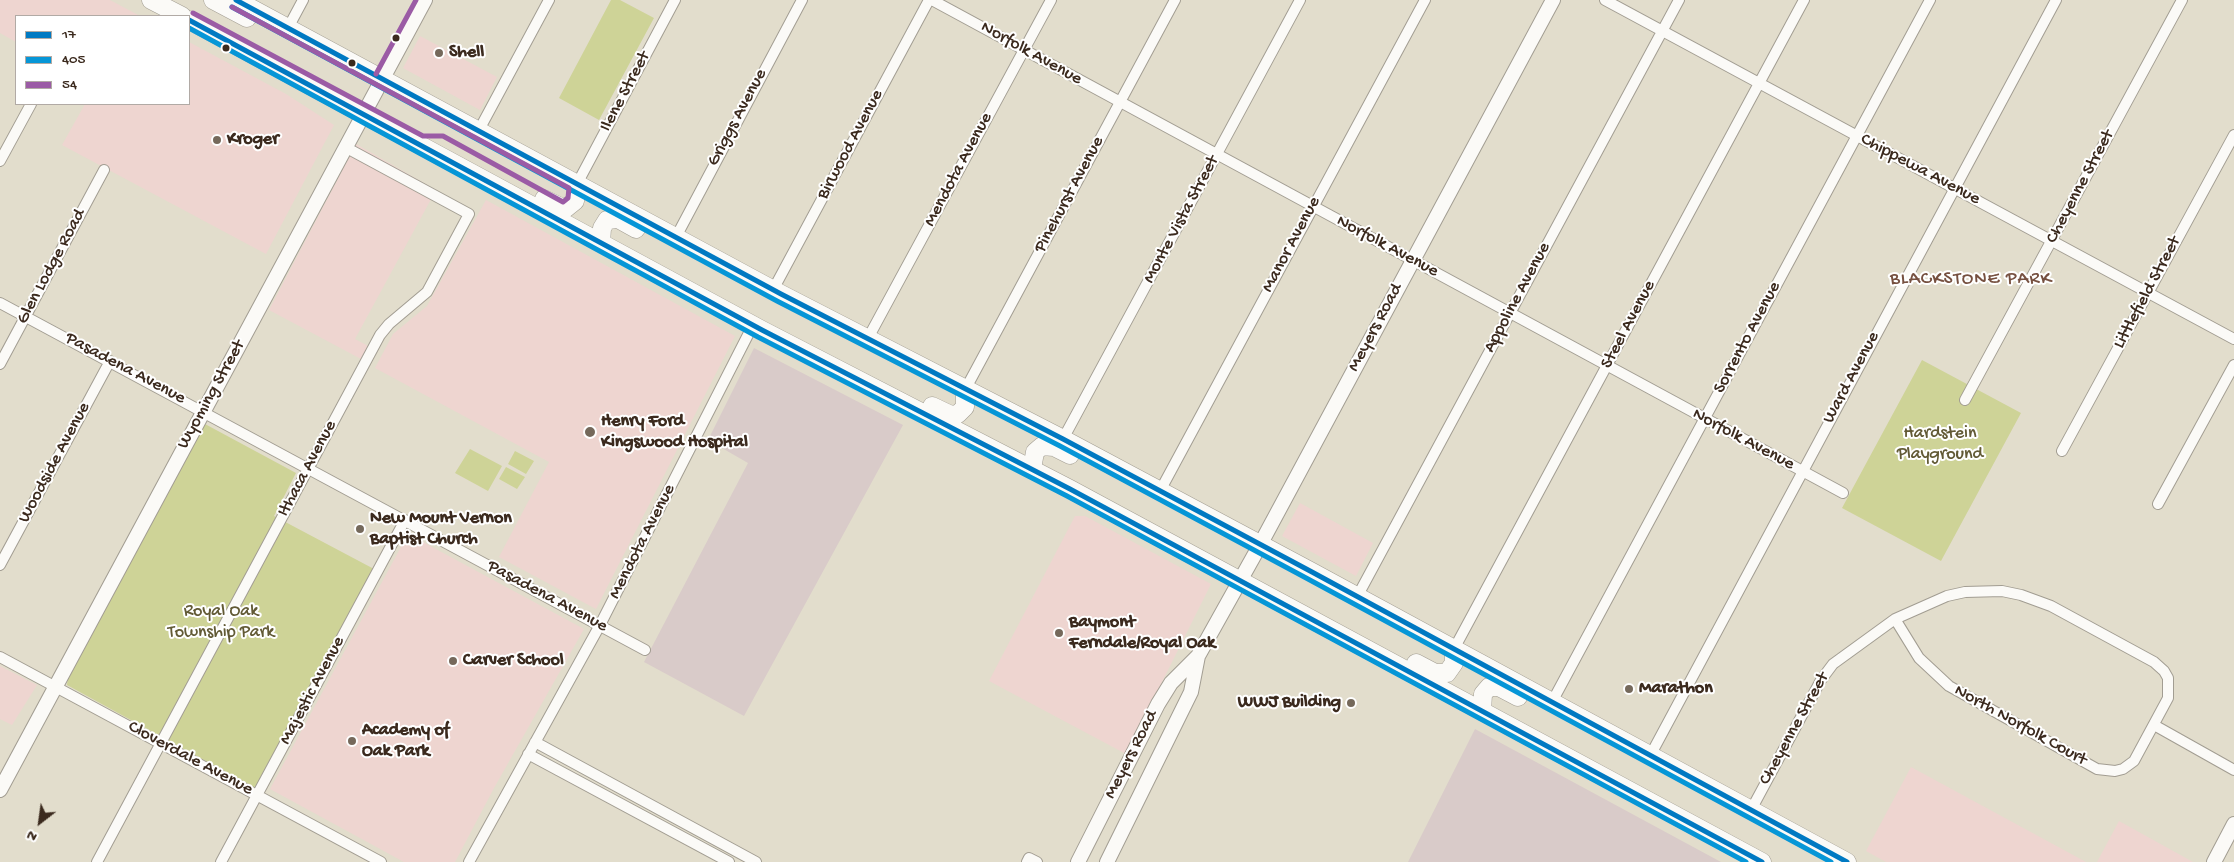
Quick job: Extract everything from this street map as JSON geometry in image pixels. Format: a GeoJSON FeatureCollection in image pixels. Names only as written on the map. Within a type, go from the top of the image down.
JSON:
{"type":"FeatureCollection","features":[{"type":"Feature","properties":{"kind":"highway"},"geometry":{"type":"LineString","coordinates":[[213,0],[351,74],[376,75]]}},
{"type":"Feature","properties":{"kind":"highway"},"geometry":{"type":"LineString","coordinates":[[236,0],[867,340],[1063,439],[1847,862]]}},
{"type":"Feature","properties":{"kind":"highway"},"geometry":{"type":"LineString","coordinates":[[160,2],[180,15]]}},
{"type":"Feature","properties":{"kind":"highway"},"geometry":{"type":"LineString","coordinates":[[190,21],[843,373],[1032,469],[1256,588],[1756,859],[1776,862]]}},
{"type":"Feature","properties":{"kind":"highway"},"geometry":{"type":"LineString","coordinates":[[421,144],[440,143],[563,210],[570,207],[575,201],[577,184]]}},
{"type":"Feature","properties":{"kind":"highway"},"geometry":{"type":"LineString","coordinates":[[601,242],[602,228],[607,220],[612,218],[624,222],[691,258],[719,261]]}},
{"type":"Feature","properties":{"kind":"highway"},"geometry":{"type":"LineString","coordinates":[[843,373],[882,381],[951,415],[958,414],[963,410],[965,390]]}},
{"type":"Feature","properties":{"kind":"highway"},"geometry":{"type":"LineString","coordinates":[[1032,469],[1037,450],[1045,446],[1054,447],[1220,536],[1253,541]]}},
{"type":"Feature","properties":{"kind":"highway"},"geometry":{"type":"LineString","coordinates":[[1256,588],[1273,586],[1435,673],[1449,672],[1454,661],[1454,650]]}},
{"type":"Feature","properties":{"kind":"highway"},"geometry":{"type":"LineString","coordinates":[[1482,711],[1482,697],[1485,691],[1492,686],[1499,687],[1570,725],[1603,730]]}},
{"type":"Feature","properties":{"kind":"street"},"geometry":{"type":"LineString","coordinates":[[288,28],[302,0]]}},
{"type":"Feature","properties":{"kind":"street","name":"Wyoming Street"},"geometry":{"type":"LineString","coordinates":[[0,790],[346,147],[363,114],[376,75],[425,0]]}},
{"type":"Feature","properties":{"kind":"street"},"geometry":{"type":"LineString","coordinates":[[479,130],[549,0]]}},
{"type":"Feature","properties":{"kind":"street","name":"Ilene Street"},"geometry":{"type":"LineString","coordinates":[[577,184],[675,0]]}},
{"type":"Feature","properties":{"kind":"street","name":"Griggs Avenue"},"geometry":{"type":"LineString","coordinates":[[676,237],[802,0]]}},
{"type":"Feature","properties":{"kind":"street","name":"Norfolk Avenue"},"geometry":{"type":"LineString","coordinates":[[930,0],[1843,494]]}},
{"type":"Feature","properties":{"kind":"street","name":"Birwood Avenue"},"geometry":{"type":"LineString","coordinates":[[773,290],[930,0]]}},
{"type":"Feature","properties":{"kind":"street","name":"Mendota Avenue"},"geometry":{"type":"LineString","coordinates":[[867,340],[1051,0]]}},
{"type":"Feature","properties":{"kind":"street","name":"Pinehurst Avenue"},"geometry":{"type":"LineString","coordinates":[[965,390],[1175,0]]}},
{"type":"Feature","properties":{"kind":"street","name":"Monte Vista Street"},"geometry":{"type":"LineString","coordinates":[[1063,439],[1300,0]]}},
{"type":"Feature","properties":{"kind":"street","name":"Manor Avenue"},"geometry":{"type":"LineString","coordinates":[[1160,491],[1425,0]]}},
{"type":"Feature","properties":{"kind":"street","name":"Meyers Road"},"geometry":{"type":"LineString","coordinates":[[1078,862],[1158,704],[1171,683],[1198,656],[1240,580],[1253,541],[1412,261],[1553,0]]}},
{"type":"Feature","properties":{"kind":"street","name":"Chippewa Avenue"},"geometry":{"type":"LineString","coordinates":[[1605,0],[2234,339]]}},
{"type":"Feature","properties":{"kind":"street","name":"Appoline Avenue"},"geometry":{"type":"LineString","coordinates":[[1357,597],[1678,0]]}},
{"type":"Feature","properties":{"kind":"street","name":"Steel Avenue"},"geometry":{"type":"LineString","coordinates":[[1454,650],[1804,0]]}},
{"type":"Feature","properties":{"kind":"street","name":"Sorrento Avenue"},"geometry":{"type":"LineString","coordinates":[[1552,702],[1930,0]]}},
{"type":"Feature","properties":{"kind":"street","name":"Ward Avenue"},"geometry":{"type":"LineString","coordinates":[[1650,756],[2056,0]]}},
{"type":"Feature","properties":{"kind":"street","name":"Cheyenne Street"},"geometry":{"type":"LineString","coordinates":[[1965,400],[2182,0]]}},
{"type":"Feature","properties":{"kind":"street"},"geometry":{"type":"LineString","coordinates":[[0,161],[30,105]]}},
{"type":"Feature","properties":{"kind":"street","name":"Littlefield Street"},"geometry":{"type":"LineString","coordinates":[[2062,451],[2234,135]]}},
{"type":"Feature","properties":{"kind":"street","name":"Ithaca Avenue"},"geometry":{"type":"LineString","coordinates":[[97,862],[380,335],[389,324],[427,292],[469,214],[346,147]]}},
{"type":"Feature","properties":{"kind":"street","name":"Glen Lodge Road"},"geometry":{"type":"LineString","coordinates":[[0,364],[104,170]]}},
{"type":"Feature","properties":{"kind":"street","name":"Pasadena Avenue"},"geometry":{"type":"LineString","coordinates":[[0,303],[204,411],[645,650]]}},
{"type":"Feature","properties":{"kind":"street","name":"Mendota Avenue"},"geometry":{"type":"LineString","coordinates":[[469,862],[600,626],[753,325]]}},
{"type":"Feature","properties":{"kind":"street","name":"Woodside Avenue"},"geometry":{"type":"LineString","coordinates":[[0,565],[110,361]]}},
{"type":"Feature","properties":{"kind":"street"},"geometry":{"type":"LineString","coordinates":[[2158,504],[2234,365]]}},
{"type":"Feature","properties":{"kind":"street","name":"Majestic Avenue"},"geometry":{"type":"LineString","coordinates":[[221,862],[405,520]]}},
{"type":"Feature","properties":{"kind":"street","name":"North Norfolk Court"},"geometry":{"type":"LineString","coordinates":[[2002,591],[2039,600],[2160,667],[2168,678],[2169,692],[2166,703],[2138,756],[2130,764],[2115,771],[2097,769],[1949,686],[1919,658],[1895,619],[1929,602],[1965,592],[2002,591]]}},
{"type":"Feature","properties":{"kind":"street","name":"Cheyenne Street"},"geometry":{"type":"LineString","coordinates":[[1751,810],[1824,675],[1838,658],[1895,619]]}},
{"type":"Feature","properties":{"kind":"street","name":"Meyers Road"},"geometry":{"type":"LineString","coordinates":[[1107,862],[1191,692],[1198,656]]}},
{"type":"Feature","properties":{"kind":"street","name":"Cloverdale Avenue"},"geometry":{"type":"LineString","coordinates":[[0,657],[381,862]]}},
{"type":"Feature","properties":{"kind":"street"},"geometry":{"type":"LineString","coordinates":[[2154,725],[2234,770]]}},
{"type":"Feature","properties":{"kind":"street"},"geometry":{"type":"LineString","coordinates":[[535,742],[756,862]]}},
{"type":"Feature","properties":{"kind":"street"},"geometry":{"type":"LineString","coordinates":[[528,754],[729,862]]}},
{"type":"Feature","properties":{"kind":"street"},"geometry":{"type":"LineString","coordinates":[[618,802],[624,790]]}},
{"type":"Feature","properties":{"kind":"street"},"geometry":{"type":"LineString","coordinates":[[2214,862],[2234,824]]}},
{"type":"Feature","properties":{"kind":"street"},"geometry":{"type":"LineString","coordinates":[[688,840],[694,828]]}},
{"type":"Feature","properties":{"kind":"shaded area"},"geometry":{"type":"Polygon","coordinates":[[[0,0],[110,0],[138,15],[15,15],[15,41],[0,33],[0,0]]]}},
{"type":"Feature","properties":{"kind":"shaded area"},"geometry":{"type":"Polygon","coordinates":[[[420,36],[497,77],[480,110],[403,68],[420,36]]]}},
{"type":"Feature","properties":{"kind":"shaded area"},"geometry":{"type":"Polygon","coordinates":[[[190,43],[286,94],[334,125],[266,254],[62,145],[84,105],[190,105],[190,43]]]}},
{"type":"Feature","properties":{"kind":"shaded area"},"geometry":{"type":"Polygon","coordinates":[[[356,144],[436,190],[355,339],[368,346],[361,359],[269,310],[356,144]]]}},
{"type":"Feature","properties":{"kind":"shaded area"},"geometry":{"type":"Polygon","coordinates":[[[486,200],[735,336],[596,609],[499,557],[549,462],[375,368],[393,334],[427,306],[486,200]]]}},
{"type":"Feature","properties":{"kind":"shaded area"},"geometry":{"type":"Polygon","coordinates":[[[754,348],[903,425],[744,716],[644,662],[748,463],[708,440],[754,348]]]}},
{"type":"Feature","properties":{"kind":"shaded area"},"geometry":{"type":"Polygon","coordinates":[[[1300,503],[1373,543],[1356,576],[1282,536],[1300,503]]]}},
{"type":"Feature","properties":{"kind":"shaded area"},"geometry":{"type":"Polygon","coordinates":[[[1075,516],[1085,516],[1211,584],[1126,754],[989,681],[1075,516]]]}},
{"type":"Feature","properties":{"kind":"shaded area","name":"Carver School"},"geometry":{"type":"Polygon","coordinates":[[[408,534],[584,629],[494,788],[455,862],[404,862],[270,789],[408,534]]]}},
{"type":"Feature","properties":{"kind":"shaded area"},"geometry":{"type":"Polygon","coordinates":[[[0,666],[37,685],[12,725],[0,719],[0,666]]]}},
{"type":"Feature","properties":{"kind":"shaded area"},"geometry":{"type":"Polygon","coordinates":[[[1475,729],[1721,862],[1408,862],[1475,729]]]}},
{"type":"Feature","properties":{"kind":"shaded area"},"geometry":{"type":"Polygon","coordinates":[[[1911,767],[2086,862],[1886,862],[1866,851],[1911,767]]]}},
{"type":"Feature","properties":{"kind":"shaded area"},"geometry":{"type":"Polygon","coordinates":[[[2119,821],[2193,862],[2097,862],[2119,821]]]}},
{"type":"Feature","properties":{"kind":"green space"},"geometry":{"type":"Polygon","coordinates":[[[611,0],[620,0],[654,18],[599,120],[559,98],[611,0]]]}},
{"type":"Feature","properties":{"kind":"green space","name":"Hardstein Playground"},"geometry":{"type":"Polygon","coordinates":[[[1922,360],[2021,413],[1941,561],[1842,508],[1922,360]]]}},
{"type":"Feature","properties":{"kind":"green space","name":"Royal Oak Township Park"},"geometry":{"type":"Polygon","coordinates":[[[205,424],[296,473],[274,516],[374,569],[255,788],[67,685],[68,675],[205,424]]]}},
{"type":"Feature","properties":{"kind":"green space"},"geometry":{"type":"Polygon","coordinates":[[[470,449],[502,466],[488,491],[455,473],[470,449]]]}},
{"type":"Feature","properties":{"kind":"green space"},"geometry":{"type":"Polygon","coordinates":[[[515,451],[534,461],[526,474],[508,464],[515,451]]]}},
{"type":"Feature","properties":{"kind":"green space"},"geometry":{"type":"Polygon","coordinates":[[[506,467],[525,477],[517,489],[499,479],[506,467]]]}},
{"type":"Feature","properties":{"kind":"transit line","name":"17"},"geometry":{"type":"LineString","coordinates":[[236,0],[781,294],[1063,439],[1312,572],[1847,862]]}},
{"type":"Feature","properties":{"kind":"transit line","name":"54"},"geometry":{"type":"LineString","coordinates":[[376,74],[416,0]]}},
{"type":"Feature","properties":{"kind":"transit line","name":"405"},"geometry":{"type":"LineString","coordinates":[[232,7],[777,301],[1060,446],[1831,862]]}},
{"type":"Feature","properties":{"kind":"transit line","name":"54"},"geometry":{"type":"LineString","coordinates":[[193,13],[423,136],[443,136],[563,202],[568,198],[569,188],[232,7]]}},
{"type":"Feature","properties":{"kind":"transit line","name":"17"},"geometry":{"type":"LineString","coordinates":[[190,21],[762,330],[1070,489],[1762,862]]}},
{"type":"Feature","properties":{"kind":"transit line","name":"405"},"geometry":{"type":"LineString","coordinates":[[190,29],[758,337],[1067,496],[1746,862]]}},
{"type":"Feature","properties":{"kind":"place","name":"Shell"},"geometry":{"type":"Point","coordinates":[439,53]}},
{"type":"Feature","properties":{"kind":"place","name":"Kroger"},"geometry":{"type":"Point","coordinates":[217,140]}},
{"type":"Feature","properties":{"kind":"place","name":"Henry Ford Kingswood Hospital"},"geometry":{"type":"Point","coordinates":[590,432]}},
{"type":"Feature","properties":{"kind":"place","name":"New Mount Vernon Baptist Church"},"geometry":{"type":"Point","coordinates":[360,529]}},
{"type":"Feature","properties":{"kind":"place","name":"Baymont Ferndale/Royal Oak"},"geometry":{"type":"Point","coordinates":[1059,633]}},
{"type":"Feature","properties":{"kind":"place","name":"Carver School"},"geometry":{"type":"Point","coordinates":[453,661]}},
{"type":"Feature","properties":{"kind":"place","name":"Marathon"},"geometry":{"type":"Point","coordinates":[1629,689]}},
{"type":"Feature","properties":{"kind":"place","name":"WWJ Building"},"geometry":{"type":"Point","coordinates":[1351,703]}},
{"type":"Feature","properties":{"kind":"place","name":"Academy of Oak Park"},"geometry":{"type":"Point","coordinates":[352,741]}},
{"type":"Feature","properties":{"kind":"district","name":"BLACKSTONE PARK"},"geometry":{"type":"Point","coordinates":[1971,280]}}]}
